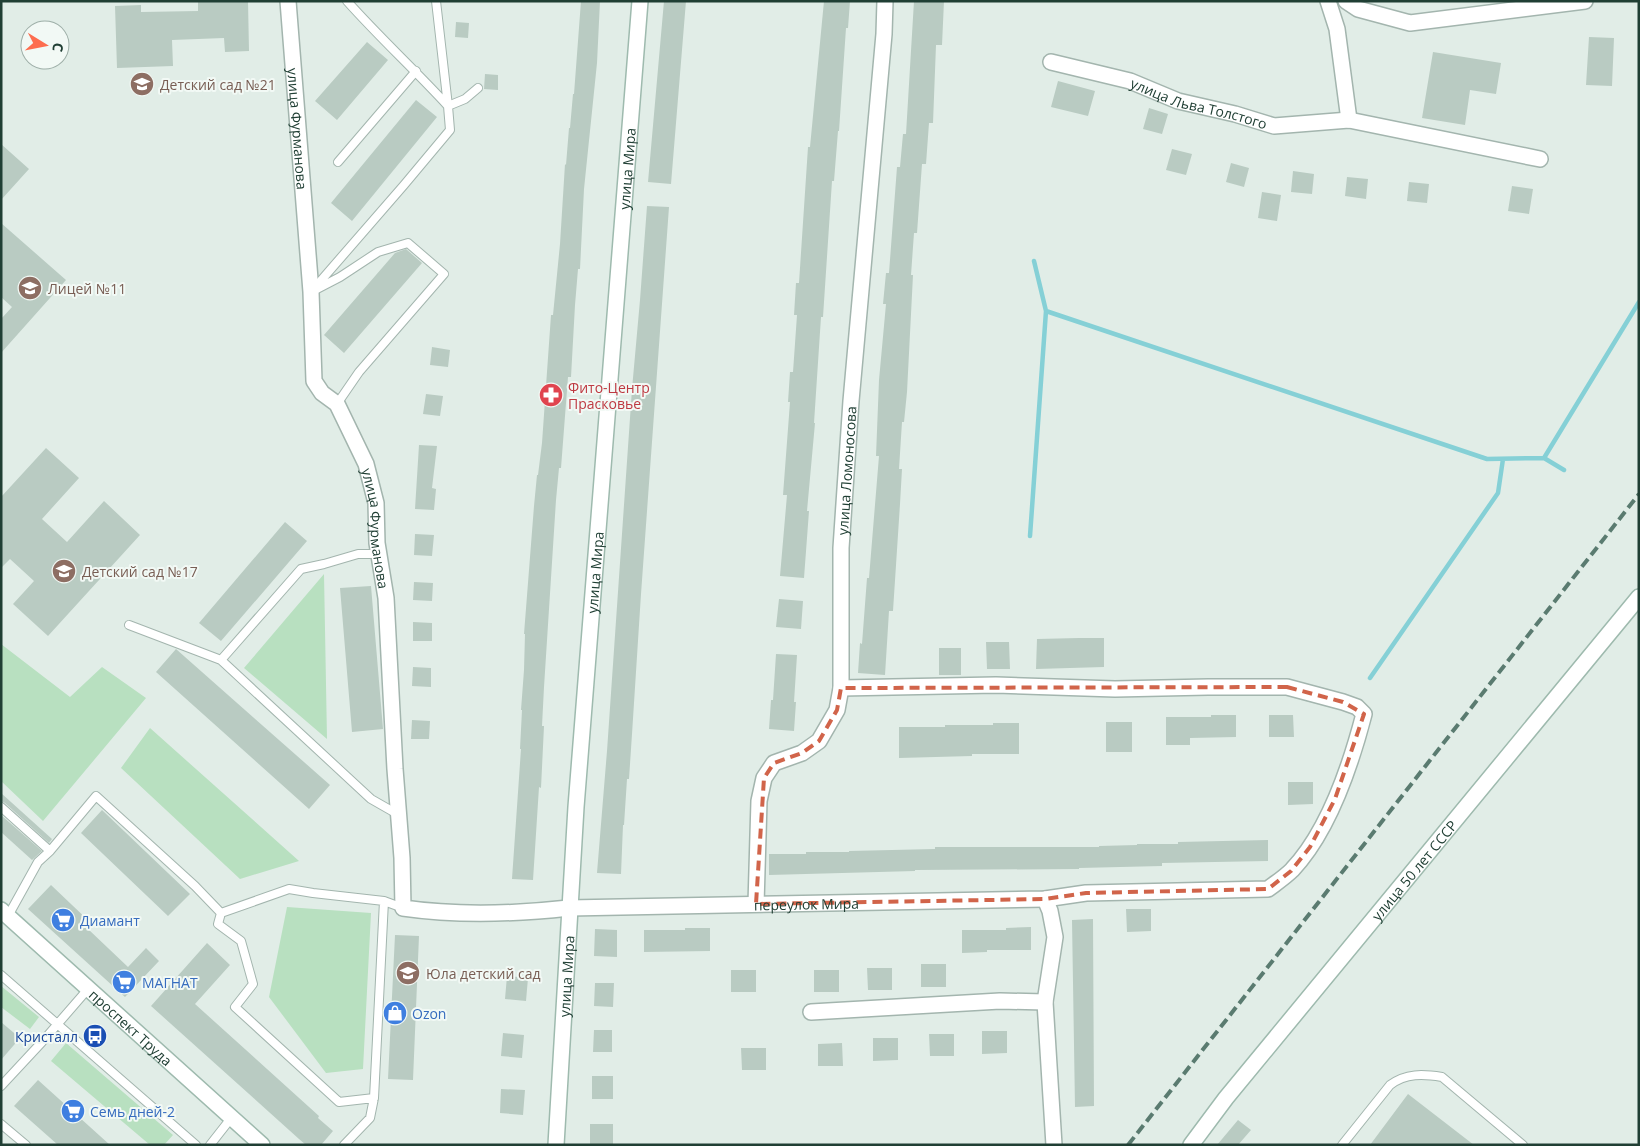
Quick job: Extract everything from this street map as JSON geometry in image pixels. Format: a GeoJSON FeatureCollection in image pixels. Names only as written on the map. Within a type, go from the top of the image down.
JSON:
{"type":"FeatureCollection","features":[{"type":"Feature","properties":{"kind":"street","name":"улица Фурманова"},"geometry":{"type":"LineString","coordinates":[[288,1],[311,292],[314,381],[322,393],[337,404],[366,464],[376,503],[377,543],[386,598],[395,769],[400,816],[403,908]]}},
{"type":"Feature","properties":{"kind":"street","name":"улица Мира"},"geometry":{"type":"LineString","coordinates":[[556,1145],[576,807],[640,1]]}},
{"type":"Feature","properties":{"kind":"street","name":"улица Ломоносова"},"geometry":{"type":"LineString","coordinates":[[756,904],[759,801],[764,778],[774,763],[802,753],[818,741],[838,710],[842,688],[841,548],[851,401],[884,34],[885,1]]}},
{"type":"Feature","properties":{"kind":"street"},"geometry":{"type":"LineString","coordinates":[[1328,1],[1337,29],[1350,120]]}},
{"type":"Feature","properties":{"kind":"street"},"geometry":{"type":"LineString","coordinates":[[1346,1],[1358,8],[1410,23],[1585,1]]}},
{"type":"Feature","properties":{"kind":"street","name":"улица Льва Толстого"},"geometry":{"type":"LineString","coordinates":[[1051,62],[1130,81],[1178,101],[1235,114],[1274,126],[1350,120],[1540,159]]}},
{"type":"Feature","properties":{"kind":"street","name":"улица 50 лет СССР"},"geometry":{"type":"LineString","coordinates":[[1196,1143],[1226,1098],[1639,597]]}},
{"type":"Feature","properties":{"kind":"street","name":"переулок Мира"},"geometry":{"type":"LineString","coordinates":[[569,908],[1045,899],[1086,893],[1268,889],[1291,871],[1310,847],[1335,799],[1364,714],[1357,707],[1343,702],[1287,688],[1115,689],[996,685],[842,688]]}},
{"type":"Feature","properties":{"kind":"street"},"geometry":{"type":"LineString","coordinates":[[1045,899],[1050,911],[1054,937],[1045,1002],[1054,1145]]}},
{"type":"Feature","properties":{"kind":"street"},"geometry":{"type":"LineString","coordinates":[[403,908],[427,911],[527,912],[569,908]]}},
{"type":"Feature","properties":{"kind":"street","name":"проспект Труда"},"geometry":{"type":"LineString","coordinates":[[5,913],[262,1145]]}},
{"type":"Feature","properties":{"kind":"street"},"geometry":{"type":"LineString","coordinates":[[811,1012],[1000,1001],[1045,1002]]}},
{"type":"Feature","properties":{"kind":"lane"},"geometry":{"type":"LineString","coordinates":[[346,1],[448,106]]}},
{"type":"Feature","properties":{"kind":"lane"},"geometry":{"type":"LineString","coordinates":[[311,292],[450,130],[436,1]]}},
{"type":"Feature","properties":{"kind":"lane"},"geometry":{"type":"LineString","coordinates":[[338,162],[416,71]]}},
{"type":"Feature","properties":{"kind":"lane"},"geometry":{"type":"LineString","coordinates":[[448,106],[465,99],[478,88]]}},
{"type":"Feature","properties":{"kind":"lane"},"geometry":{"type":"LineString","coordinates":[[311,292],[340,277],[378,252],[408,243],[444,274],[359,372],[337,404]]}},
{"type":"Feature","properties":{"kind":"lane"},"geometry":{"type":"LineString","coordinates":[[222,660],[301,569],[358,554],[380,554]]}},
{"type":"Feature","properties":{"kind":"lane"},"geometry":{"type":"LineString","coordinates":[[129,625],[222,660],[371,799],[400,816]]}},
{"type":"Feature","properties":{"kind":"lane"},"geometry":{"type":"LineString","coordinates":[[5,913],[38,862],[50,851],[96,796],[195,886],[221,913]]}},
{"type":"Feature","properties":{"kind":"lane"},"geometry":{"type":"LineString","coordinates":[[1,807],[50,851]]}},
{"type":"Feature","properties":{"kind":"lane"},"geometry":{"type":"LineString","coordinates":[[221,913],[290,889],[384,901],[403,908]]}},
{"type":"Feature","properties":{"kind":"lane"},"geometry":{"type":"LineString","coordinates":[[344,1145],[370,1118],[374,1098],[384,901]]}},
{"type":"Feature","properties":{"kind":"lane"},"geometry":{"type":"LineString","coordinates":[[221,913],[218,924],[242,941],[253,984],[235,1007],[339,1102],[374,1098]]}},
{"type":"Feature","properties":{"kind":"lane"},"geometry":{"type":"LineString","coordinates":[[1,975],[196,1145]]}},
{"type":"Feature","properties":{"kind":"lane"},"geometry":{"type":"LineString","coordinates":[[1,1086],[88,989]]}},
{"type":"Feature","properties":{"kind":"lane"},"geometry":{"type":"LineString","coordinates":[[1342,1145],[1390,1085],[1399,1078],[1412,1075],[1442,1077],[1523,1145]]}},
{"type":"Feature","properties":{"kind":"lane"},"geometry":{"type":"LineString","coordinates":[[210,1145],[232,1117]]}},
{"type":"Feature","properties":{"kind":"lane"},"geometry":{"type":"LineString","coordinates":[[1,1124],[26,1145]]}},
{"type":"Feature","properties":{"kind":"highlighted area"},"geometry":{"type":"Polygon","coordinates":[[[1287,687],[1343,702],[1364,714],[1335,799],[1310,847],[1291,871],[1268,889],[1086,893],[1045,899],[756,904],[764,778],[774,763],[802,753],[819,741],[837,710],[841,688],[1287,687]]]}},
{"type":"Feature","properties":{"kind":"green space"},"geometry":{"type":"Polygon","coordinates":[[[324,574],[327,739],[244,668],[324,574]]]}},
{"type":"Feature","properties":{"kind":"green space"},"geometry":{"type":"Polygon","coordinates":[[[1,644],[70,697],[102,667],[146,698],[43,821],[1,781],[1,644]]]}},
{"type":"Feature","properties":{"kind":"green space"},"geometry":{"type":"Polygon","coordinates":[[[150,728],[299,861],[240,879],[121,768],[150,728]]]}},
{"type":"Feature","properties":{"kind":"green space"},"geometry":{"type":"Polygon","coordinates":[[[287,907],[371,913],[363,1069],[326,1073],[269,997],[287,907]]]}},
{"type":"Feature","properties":{"kind":"green space"},"geometry":{"type":"Polygon","coordinates":[[[1,986],[39,1017],[30,1029],[1,1007],[1,986]]]}},
{"type":"Feature","properties":{"kind":"green space"},"geometry":{"type":"Polygon","coordinates":[[[66,1043],[173,1135],[164,1145],[150,1145],[51,1061],[66,1043]]]}},
{"type":"Feature","properties":{"kind":"building"},"geometry":{"type":"Polygon","coordinates":[[[198,1],[248,1],[249,51],[225,52],[224,38],[172,40],[173,66],[117,68],[115,6],[141,5],[141,12],[198,11],[198,1]]]}},
{"type":"Feature","properties":{"kind":"building"},"geometry":{"type":"Polygon","coordinates":[[[581,1],[600,1],[597,63],[584,189],[580,269],[578,269],[575,305],[571,377],[568,377],[561,468],[559,468],[556,500],[544,687],[541,788],[539,787],[533,880],[512,879],[521,749],[524,634],[534,506],[542,443],[551,315],[553,315],[560,244],[565,164],[574,94],[581,1]]]}},
{"type":"Feature","properties":{"kind":"building"},"geometry":{"type":"Polygon","coordinates":[[[664,1],[686,1],[671,184],[648,182],[664,1]]]}},
{"type":"Feature","properties":{"kind":"building"},"geometry":{"type":"Polygon","coordinates":[[[824,1],[850,1],[848,28],[846,28],[834,181],[832,181],[823,317],[821,317],[804,578],[780,576],[787,495],[783,495],[790,402],[788,402],[790,372],[793,372],[797,315],[794,315],[796,283],[799,283],[808,147],[810,147],[824,1]]]}},
{"type":"Feature","properties":{"kind":"building"},"geometry":{"type":"Polygon","coordinates":[[[914,1],[944,1],[942,45],[936,45],[933,123],[929,123],[926,164],[922,164],[917,233],[914,233],[907,392],[904,422],[902,422],[899,469],[902,469],[893,611],[889,611],[885,675],[858,673],[867,578],[869,578],[879,456],[876,456],[879,380],[886,304],[883,304],[886,273],[889,273],[897,167],[900,167],[903,134],[906,134],[914,1]]]}},
{"type":"Feature","properties":{"kind":"building"},"geometry":{"type":"Polygon","coordinates":[[[456,22],[469,23],[468,38],[455,37],[456,22]]]}},
{"type":"Feature","properties":{"kind":"building"},"geometry":{"type":"Polygon","coordinates":[[[1589,37],[1614,38],[1612,86],[1586,85],[1589,37]]]}},
{"type":"Feature","properties":{"kind":"building"},"geometry":{"type":"Polygon","coordinates":[[[367,42],[388,60],[337,120],[315,101],[367,42]]]}},
{"type":"Feature","properties":{"kind":"building"},"geometry":{"type":"Polygon","coordinates":[[[1433,52],[1501,63],[1496,94],[1470,90],[1465,125],[1422,118],[1433,52]]]}},
{"type":"Feature","properties":{"kind":"building"},"geometry":{"type":"Polygon","coordinates":[[[485,74],[498,75],[498,90],[484,89],[485,74]]]}},
{"type":"Feature","properties":{"kind":"building"},"geometry":{"type":"Polygon","coordinates":[[[1058,81],[1095,91],[1088,116],[1051,107],[1058,81]]]}},
{"type":"Feature","properties":{"kind":"building"},"geometry":{"type":"Polygon","coordinates":[[[416,100],[437,117],[352,221],[331,203],[416,100]]]}},
{"type":"Feature","properties":{"kind":"building"},"geometry":{"type":"Polygon","coordinates":[[[1149,108],[1168,114],[1162,134],[1143,129],[1149,108]]]}},
{"type":"Feature","properties":{"kind":"building"},"geometry":{"type":"Polygon","coordinates":[[[1,144],[29,169],[1,200],[1,144]]]}},
{"type":"Feature","properties":{"kind":"building"},"geometry":{"type":"Polygon","coordinates":[[[1172,149],[1192,154],[1186,175],[1166,170],[1172,149]]]}},
{"type":"Feature","properties":{"kind":"building"},"geometry":{"type":"Polygon","coordinates":[[[1231,163],[1249,168],[1244,187],[1226,182],[1231,163]]]}},
{"type":"Feature","properties":{"kind":"building"},"geometry":{"type":"Polygon","coordinates":[[[1293,171],[1314,174],[1312,194],[1291,192],[1293,171]]]}},
{"type":"Feature","properties":{"kind":"building"},"geometry":{"type":"Polygon","coordinates":[[[1347,177],[1368,179],[1366,199],[1345,196],[1347,177]]]}},
{"type":"Feature","properties":{"kind":"building"},"geometry":{"type":"Polygon","coordinates":[[[1409,182],[1429,184],[1427,203],[1407,201],[1409,182]]]}},
{"type":"Feature","properties":{"kind":"building"},"geometry":{"type":"Polygon","coordinates":[[[1512,186],[1533,189],[1529,214],[1508,211],[1512,186]]]}},
{"type":"Feature","properties":{"kind":"building"},"geometry":{"type":"Polygon","coordinates":[[[1262,192],[1281,195],[1277,221],[1258,218],[1262,192]]]}},
{"type":"Feature","properties":{"kind":"building"},"geometry":{"type":"Polygon","coordinates":[[[647,206],[669,207],[629,779],[627,779],[623,825],[621,874],[597,873],[632,389],[647,206]]]}},
{"type":"Feature","properties":{"kind":"building","name":"Лицей №11"},"geometry":{"type":"Polygon","coordinates":[[[1,223],[66,280],[1,353],[1,319],[12,307],[1,297],[1,223]]]}},
{"type":"Feature","properties":{"kind":"building"},"geometry":{"type":"Polygon","coordinates":[[[406,249],[422,263],[344,353],[324,335],[395,253],[406,249]]]}},
{"type":"Feature","properties":{"kind":"building"},"geometry":{"type":"Polygon","coordinates":[[[432,347],[450,350],[448,367],[430,365],[432,347]]]}},
{"type":"Feature","properties":{"kind":"building"},"geometry":{"type":"Polygon","coordinates":[[[426,394],[443,396],[440,416],[423,414],[426,394]]]}},
{"type":"Feature","properties":{"kind":"building"},"geometry":{"type":"Polygon","coordinates":[[[419,445],[437,446],[432,488],[436,489],[434,510],[415,509],[419,445]]]}},
{"type":"Feature","properties":{"kind":"building"},"geometry":{"type":"Polygon","coordinates":[[[46,448],[79,478],[42,519],[67,542],[104,501],[140,535],[48,636],[13,604],[34,581],[10,559],[1,568],[1,497],[46,448]]]}},
{"type":"Feature","properties":{"kind":"building"},"geometry":{"type":"Polygon","coordinates":[[[285,522],[307,541],[221,641],[199,623],[285,522]]]}},
{"type":"Feature","properties":{"kind":"building"},"geometry":{"type":"Polygon","coordinates":[[[415,534],[434,535],[432,556],[414,555],[415,534]]]}},
{"type":"Feature","properties":{"kind":"building"},"geometry":{"type":"Polygon","coordinates":[[[414,582],[433,583],[432,601],[413,600],[414,582]]]}},
{"type":"Feature","properties":{"kind":"building"},"geometry":{"type":"Polygon","coordinates":[[[371,586],[383,729],[352,732],[340,588],[371,586]]]}},
{"type":"Feature","properties":{"kind":"building"},"geometry":{"type":"Polygon","coordinates":[[[779,599],[803,601],[801,629],[776,627],[779,599]]]}},
{"type":"Feature","properties":{"kind":"building"},"geometry":{"type":"Polygon","coordinates":[[[413,622],[432,623],[432,641],[413,641],[413,622]]]}},
{"type":"Feature","properties":{"kind":"building"},"geometry":{"type":"Polygon","coordinates":[[[1104,638],[1104,667],[1036,669],[1037,639],[1104,638]]]}},
{"type":"Feature","properties":{"kind":"building"},"geometry":{"type":"Polygon","coordinates":[[[986,642],[1009,642],[1010,669],[987,669],[986,642]]]}},
{"type":"Feature","properties":{"kind":"building"},"geometry":{"type":"Polygon","coordinates":[[[939,648],[961,648],[961,675],[939,675],[939,648]]]}},
{"type":"Feature","properties":{"kind":"building"},"geometry":{"type":"Polygon","coordinates":[[[176,649],[330,785],[309,809],[156,672],[176,649]]]}},
{"type":"Feature","properties":{"kind":"building"},"geometry":{"type":"Polygon","coordinates":[[[776,654],[797,655],[794,731],[769,729],[776,654]]]}},
{"type":"Feature","properties":{"kind":"building"},"geometry":{"type":"Polygon","coordinates":[[[413,667],[431,668],[431,687],[412,686],[413,667]]]}},
{"type":"Feature","properties":{"kind":"building"},"geometry":{"type":"Polygon","coordinates":[[[1211,715],[1236,715],[1236,737],[1190,738],[1190,745],[1166,745],[1166,717],[1211,717],[1211,715]]]}},
{"type":"Feature","properties":{"kind":"building"},"geometry":{"type":"Polygon","coordinates":[[[1269,715],[1293,715],[1294,737],[1269,737],[1269,715]]]}},
{"type":"Feature","properties":{"kind":"building"},"geometry":{"type":"Polygon","coordinates":[[[412,720],[430,721],[429,739],[411,739],[412,720]]]}},
{"type":"Feature","properties":{"kind":"building"},"geometry":{"type":"Polygon","coordinates":[[[1106,722],[1132,722],[1132,752],[1106,752],[1106,722]]]}},
{"type":"Feature","properties":{"kind":"building"},"geometry":{"type":"Polygon","coordinates":[[[993,723],[1019,723],[1019,754],[972,754],[972,756],[899,758],[899,727],[993,725],[993,723]]]}},
{"type":"Feature","properties":{"kind":"building"},"geometry":{"type":"Polygon","coordinates":[[[1288,782],[1313,782],[1313,804],[1288,805],[1288,782]]]}},
{"type":"Feature","properties":{"kind":"building"},"geometry":{"type":"Polygon","coordinates":[[[1,793],[52,839],[49,843],[1,801],[1,793]]]}},
{"type":"Feature","properties":{"kind":"building"},"geometry":{"type":"Polygon","coordinates":[[[102,810],[190,894],[168,916],[81,833],[102,810]]]}},
{"type":"Feature","properties":{"kind":"building"},"geometry":{"type":"Polygon","coordinates":[[[1,815],[42,851],[32,860],[1,832],[1,815]]]}},
{"type":"Feature","properties":{"kind":"building"},"geometry":{"type":"Polygon","coordinates":[[[1268,840],[1268,861],[1162,863],[1162,866],[1079,869],[915,870],[769,875],[769,854],[935,849],[935,847],[1099,847],[1137,844],[1178,844],[1178,842],[1268,840]]]}},
{"type":"Feature","properties":{"kind":"building"},"geometry":{"type":"Polygon","coordinates":[[[51,885],[92,924],[88,929],[128,967],[146,948],[159,961],[125,997],[28,909],[51,885]]]}},
{"type":"Feature","properties":{"kind":"building"},"geometry":{"type":"Polygon","coordinates":[[[1126,909],[1151,909],[1151,931],[1127,932],[1126,909]]]}},
{"type":"Feature","properties":{"kind":"building"},"geometry":{"type":"Polygon","coordinates":[[[1093,919],[1094,1106],[1075,1107],[1072,920],[1093,919]]]}},
{"type":"Feature","properties":{"kind":"building"},"geometry":{"type":"Polygon","coordinates":[[[1031,927],[1031,950],[987,950],[987,952],[962,953],[962,930],[1006,930],[1006,928],[1031,927]]]}},
{"type":"Feature","properties":{"kind":"building"},"geometry":{"type":"Polygon","coordinates":[[[685,928],[710,928],[710,951],[644,952],[644,930],[685,930],[685,928]]]}},
{"type":"Feature","properties":{"kind":"building"},"geometry":{"type":"Polygon","coordinates":[[[595,929],[617,930],[617,957],[594,956],[595,929]]]}},
{"type":"Feature","properties":{"kind":"building"},"geometry":{"type":"Polygon","coordinates":[[[395,935],[419,936],[413,1080],[388,1079],[395,935]]]}},
{"type":"Feature","properties":{"kind":"building"},"geometry":{"type":"Polygon","coordinates":[[[207,943],[230,965],[195,1004],[319,1116],[318,1118],[333,1131],[321,1145],[306,1145],[151,1006],[207,943]]]}},
{"type":"Feature","properties":{"kind":"building"},"geometry":{"type":"Polygon","coordinates":[[[921,964],[946,964],[946,987],[921,987],[921,964]]]}},
{"type":"Feature","properties":{"kind":"building"},"geometry":{"type":"Polygon","coordinates":[[[867,968],[892,968],[892,990],[868,990],[867,968]]]}},
{"type":"Feature","properties":{"kind":"building"},"geometry":{"type":"Polygon","coordinates":[[[731,970],[756,970],[756,992],[731,992],[731,970]]]}},
{"type":"Feature","properties":{"kind":"building"},"geometry":{"type":"Polygon","coordinates":[[[814,970],[839,970],[839,992],[814,992],[814,970]]]}},
{"type":"Feature","properties":{"kind":"building"},"geometry":{"type":"Polygon","coordinates":[[[507,976],[528,978],[526,1001],[505,999],[507,976]]]}},
{"type":"Feature","properties":{"kind":"building"},"geometry":{"type":"Polygon","coordinates":[[[595,983],[614,983],[613,1007],[594,1006],[595,983]]]}},
{"type":"Feature","properties":{"kind":"building"},"geometry":{"type":"Polygon","coordinates":[[[1,1022],[20,1038],[1,1060],[1,1022]]]}},
{"type":"Feature","properties":{"kind":"building"},"geometry":{"type":"Polygon","coordinates":[[[594,1030],[612,1030],[612,1052],[593,1052],[594,1030]]]}},
{"type":"Feature","properties":{"kind":"building"},"geometry":{"type":"Polygon","coordinates":[[[982,1031],[1007,1031],[1007,1053],[982,1054],[982,1031]]]}},
{"type":"Feature","properties":{"kind":"building"},"geometry":{"type":"Polygon","coordinates":[[[503,1033],[524,1035],[522,1058],[501,1056],[503,1033]]]}},
{"type":"Feature","properties":{"kind":"building"},"geometry":{"type":"Polygon","coordinates":[[[929,1034],[954,1034],[954,1056],[930,1056],[929,1034]]]}},
{"type":"Feature","properties":{"kind":"building"},"geometry":{"type":"Polygon","coordinates":[[[873,1038],[898,1038],[898,1060],[873,1061],[873,1038]]]}},
{"type":"Feature","properties":{"kind":"building"},"geometry":{"type":"Polygon","coordinates":[[[842,1043],[843,1066],[818,1066],[818,1044],[842,1043]]]}},
{"type":"Feature","properties":{"kind":"building"},"geometry":{"type":"Polygon","coordinates":[[[741,1048],[766,1048],[766,1070],[742,1070],[741,1048]]]}},
{"type":"Feature","properties":{"kind":"building"},"geometry":{"type":"Polygon","coordinates":[[[592,1076],[613,1076],[613,1099],[592,1099],[592,1076]]]}},
{"type":"Feature","properties":{"kind":"building"},"geometry":{"type":"Polygon","coordinates":[[[38,1080],[110,1145],[58,1145],[14,1106],[38,1080]]]}},
{"type":"Feature","properties":{"kind":"building"},"geometry":{"type":"Polygon","coordinates":[[[501,1089],[525,1090],[523,1115],[500,1113],[501,1089]]]}},
{"type":"Feature","properties":{"kind":"building"},"geometry":{"type":"Polygon","coordinates":[[[1408,1094],[1474,1145],[1370,1145],[1408,1094]]]}},
{"type":"Feature","properties":{"kind":"building"},"geometry":{"type":"Polygon","coordinates":[[[1238,1120],[1251,1130],[1238,1145],[1217,1145],[1238,1120]]]}},
{"type":"Feature","properties":{"kind":"building"},"geometry":{"type":"Polygon","coordinates":[[[590,1124],[613,1124],[613,1145],[590,1145],[590,1124]]]}},
{"type":"Feature","properties":{"kind":"waterway"},"geometry":{"type":"LineString","coordinates":[[1030,536],[1046,311],[1034,261]]}},
{"type":"Feature","properties":{"kind":"waterway"},"geometry":{"type":"LineString","coordinates":[[1544,458],[1639,302]]}},
{"type":"Feature","properties":{"kind":"waterway"},"geometry":{"type":"LineString","coordinates":[[1046,311],[1487,459],[1544,458],[1564,470]]}},
{"type":"Feature","properties":{"kind":"waterway"},"geometry":{"type":"LineString","coordinates":[[1370,678],[1498,493],[1503,459]]}},
{"type":"Feature","properties":{"kind":"railway"},"geometry":{"type":"LineString","coordinates":[[1128,1145],[1639,494]]}},
{"type":"Feature","properties":{"kind":"place","name":"Детский сад №21"},"geometry":{"type":"Point","coordinates":[142,84]}},
{"type":"Feature","properties":{"kind":"place","name":"Лицей №11"},"geometry":{"type":"Point","coordinates":[30,288]}},
{"type":"Feature","properties":{"kind":"place","name":"Фито-Центр Прасковье"},"geometry":{"type":"Point","coordinates":[551,395]}},
{"type":"Feature","properties":{"kind":"place","name":"Детский сад №17"},"geometry":{"type":"Point","coordinates":[64,571]}},
{"type":"Feature","properties":{"kind":"place","name":"Диамант"},"geometry":{"type":"Point","coordinates":[63,920]}},
{"type":"Feature","properties":{"kind":"place","name":"Юла детский сад"},"geometry":{"type":"Point","coordinates":[408,973]}},
{"type":"Feature","properties":{"kind":"place","name":"МАГНАТ"},"geometry":{"type":"Point","coordinates":[124,982]}},
{"type":"Feature","properties":{"kind":"place","name":"Ozon"},"geometry":{"type":"Point","coordinates":[395,1013]}},
{"type":"Feature","properties":{"kind":"place","name":"Кристалл"},"geometry":{"type":"Point","coordinates":[95,1036]}},
{"type":"Feature","properties":{"kind":"place","name":"Семь дней-2"},"geometry":{"type":"Point","coordinates":[73,1111]}}]}
